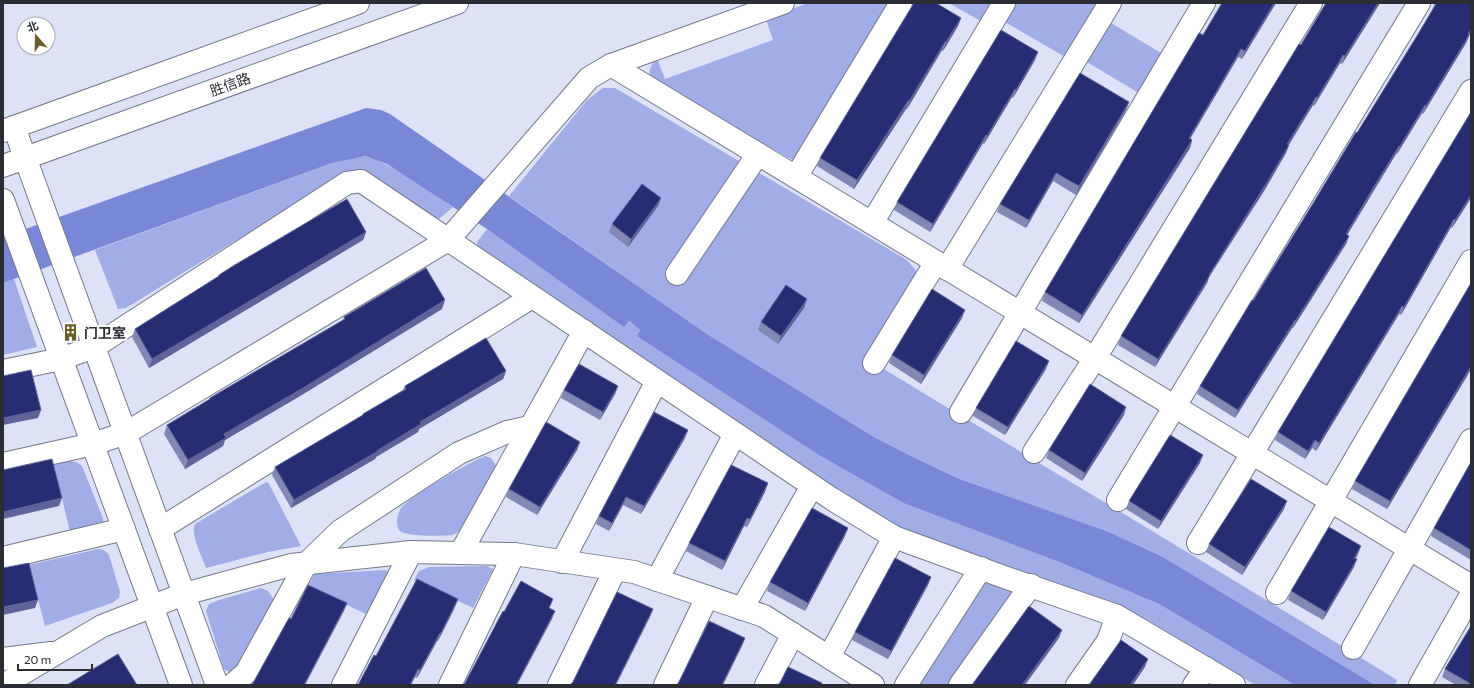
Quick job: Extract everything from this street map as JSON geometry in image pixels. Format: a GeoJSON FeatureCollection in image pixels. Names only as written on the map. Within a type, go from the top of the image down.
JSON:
{"type":"FeatureCollection","features":[{"type":"Feature","properties":{"kind":"street"},"geometry":{"type":"LineString","coordinates":[[217,685],[25,157],[9,129],[358,3]]}},
{"type":"Feature","properties":{"kind":"street","name":"胜信路"},"geometry":{"type":"LineString","coordinates":[[3,166],[457,3]]}},
{"type":"Feature","properties":{"kind":"street"},"geometry":{"type":"LineString","coordinates":[[3,464],[93,444],[126,433],[454,233],[589,78],[611,65],[783,3]]}},
{"type":"Feature","properties":{"kind":"street"},"geometry":{"type":"LineString","coordinates":[[796,177],[901,3]]}},
{"type":"Feature","properties":{"kind":"street"},"geometry":{"type":"LineString","coordinates":[[872,223],[1004,3]]}},
{"type":"Feature","properties":{"kind":"street"},"geometry":{"type":"LineString","coordinates":[[874,363],[942,266],[1110,3]]}},
{"type":"Feature","properties":{"kind":"street"},"geometry":{"type":"LineString","coordinates":[[961,412],[1021,314],[1204,3]]}},
{"type":"Feature","properties":{"kind":"street"},"geometry":{"type":"LineString","coordinates":[[1034,452],[1095,358],[1311,3]]}},
{"type":"Feature","properties":{"kind":"street"},"geometry":{"type":"LineString","coordinates":[[1118,500],[1419,3]]}},
{"type":"Feature","properties":{"kind":"street"},"geometry":{"type":"LineString","coordinates":[[611,65],[1471,586]]}},
{"type":"Feature","properties":{"kind":"street"},"geometry":{"type":"LineString","coordinates":[[1198,543],[1471,91]]}},
{"type":"Feature","properties":{"kind":"street"},"geometry":{"type":"LineString","coordinates":[[676,274],[758,154]]}},
{"type":"Feature","properties":{"kind":"street"},"geometry":{"type":"LineString","coordinates":[[3,371],[61,359],[94,347],[347,183],[361,181],[454,233],[532,297],[812,486],[894,537],[1117,616],[1200,677],[1234,685]]}},
{"type":"Feature","properties":{"kind":"street"},"geometry":{"type":"LineString","coordinates":[[3,200],[181,685]]}},
{"type":"Feature","properties":{"kind":"street"},"geometry":{"type":"LineString","coordinates":[[1277,593],[1471,261]]}},
{"type":"Feature","properties":{"kind":"street"},"geometry":{"type":"LineString","coordinates":[[160,529],[532,297]]}},
{"type":"Feature","properties":{"kind":"street"},"geometry":{"type":"LineString","coordinates":[[461,552],[584,331]]}},
{"type":"Feature","properties":{"kind":"street"},"geometry":{"type":"LineString","coordinates":[[562,562],[657,381]]}},
{"type":"Feature","properties":{"kind":"street"},"geometry":{"type":"LineString","coordinates":[[232,685],[246,673],[306,564],[340,531],[459,453],[507,432],[530,427]]}},
{"type":"Feature","properties":{"kind":"street"},"geometry":{"type":"LineString","coordinates":[[657,580],[735,434]]}},
{"type":"Feature","properties":{"kind":"street"},"geometry":{"type":"LineString","coordinates":[[1353,648],[1471,440]]}},
{"type":"Feature","properties":{"kind":"street"},"geometry":{"type":"LineString","coordinates":[[742,609],[812,486]]}},
{"type":"Feature","properties":{"kind":"street"},"geometry":{"type":"LineString","coordinates":[[3,558],[124,529]]}},
{"type":"Feature","properties":{"kind":"street"},"geometry":{"type":"LineString","coordinates":[[829,657],[894,537]]}},
{"type":"Feature","properties":{"kind":"street"},"geometry":{"type":"LineString","coordinates":[[343,685],[411,552]]}},
{"type":"Feature","properties":{"kind":"street"},"geometry":{"type":"LineString","coordinates":[[3,685],[102,626],[184,594],[292,565],[411,552],[461,552],[514,554],[634,572],[764,616],[873,685]]}},
{"type":"Feature","properties":{"kind":"street"},"geometry":{"type":"LineString","coordinates":[[450,685],[514,554]]}},
{"type":"Feature","properties":{"kind":"street"},"geometry":{"type":"LineString","coordinates":[[906,685],[981,568]]}},
{"type":"Feature","properties":{"kind":"street"},"geometry":{"type":"LineString","coordinates":[[559,685],[615,570]]}},
{"type":"Feature","properties":{"kind":"street"},"geometry":{"type":"LineString","coordinates":[[960,685],[1031,585]]}},
{"type":"Feature","properties":{"kind":"street"},"geometry":{"type":"LineString","coordinates":[[1420,685],[1471,594]]}},
{"type":"Feature","properties":{"kind":"street"},"geometry":{"type":"LineString","coordinates":[[664,685],[706,597]]}},
{"type":"Feature","properties":{"kind":"street"},"geometry":{"type":"LineString","coordinates":[[1077,685],[1108,641],[1117,616]]}},
{"type":"Feature","properties":{"kind":"street"},"geometry":{"type":"LineString","coordinates":[[766,685],[793,634]]}},
{"type":"Feature","properties":{"kind":"street"},"geometry":{"type":"LineString","coordinates":[[3,659],[60,652]]}},
{"type":"Feature","properties":{"kind":"shaded area"},"geometry":{"type":"Polygon","coordinates":[[[808,3],[894,3],[798,163],[652,83],[650,70],[652,64],[657,58],[665,79],[773,40],[766,19],[808,3]]]}},
{"type":"Feature","properties":{"kind":"shaded area"},"geometry":{"type":"Polygon","coordinates":[[[949,3],[996,3],[984,23],[949,3]]]}},
{"type":"Feature","properties":{"kind":"shaded area"},"geometry":{"type":"Polygon","coordinates":[[[1016,3],[1099,3],[1067,58],[1005,22],[1016,3]]]}},
{"type":"Feature","properties":{"kind":"shaded area"},"geometry":{"type":"Polygon","coordinates":[[[1111,23],[1166,56],[1142,95],[1087,62],[1111,23]]]}},
{"type":"Feature","properties":{"kind":"shaded area"},"geometry":{"type":"Polygon","coordinates":[[[603,88],[615,88],[907,260],[918,273],[869,360],[1397,680],[1395,685],[1375,685],[1163,557],[1109,532],[957,478],[874,437],[707,334],[509,196],[587,100],[603,88]]]}},
{"type":"Feature","properties":{"kind":"shaded area"},"geometry":{"type":"Polygon","coordinates":[[[366,108],[381,110],[390,114],[707,334],[874,437],[957,478],[1109,532],[1163,557],[1375,685],[1295,685],[1159,604],[1057,561],[904,503],[819,455],[637,336],[640,330],[629,321],[624,327],[487,229],[387,164],[365,156],[332,163],[3,283],[3,237],[366,108]]]}},
{"type":"Feature","properties":{"kind":"shaded area"},"geometry":{"type":"Polygon","coordinates":[[[359,156],[380,161],[393,168],[453,207],[438,220],[363,171],[356,172],[321,188],[126,308],[118,309],[95,250],[332,163],[359,156]]]}},
{"type":"Feature","properties":{"kind":"shaded area"},"geometry":{"type":"Polygon","coordinates":[[[487,229],[624,326],[628,321],[640,330],[637,336],[1057,561],[1159,604],[1295,685],[1255,685],[1151,622],[1116,604],[888,524],[478,251],[477,242],[487,229]]]}},
{"type":"Feature","properties":{"kind":"shaded area"},"geometry":{"type":"Polygon","coordinates":[[[14,279],[37,347],[3,355],[3,283],[14,279]]]}},
{"type":"Feature","properties":{"kind":"shaded area"},"geometry":{"type":"Polygon","coordinates":[[[485,456],[491,458],[495,464],[495,469],[460,531],[452,535],[433,536],[404,533],[398,529],[397,518],[400,510],[405,504],[439,481],[485,456]]]}},
{"type":"Feature","properties":{"kind":"shaded area"},"geometry":{"type":"Polygon","coordinates":[[[67,461],[77,462],[82,466],[103,518],[103,524],[70,532],[54,464],[67,461]]]}},
{"type":"Feature","properties":{"kind":"shaded area"},"geometry":{"type":"Polygon","coordinates":[[[268,482],[301,546],[268,552],[206,568],[195,540],[195,524],[268,482]]]}},
{"type":"Feature","properties":{"kind":"shaded area"},"geometry":{"type":"Polygon","coordinates":[[[98,549],[104,550],[109,555],[120,592],[119,598],[112,603],[45,626],[29,565],[98,549]]]}},
{"type":"Feature","properties":{"kind":"shaded area"},"geometry":{"type":"Polygon","coordinates":[[[487,566],[493,569],[473,608],[414,580],[419,571],[429,567],[487,566]]]}},
{"type":"Feature","properties":{"kind":"shaded area"},"geometry":{"type":"Polygon","coordinates":[[[385,570],[390,573],[368,615],[308,586],[315,574],[385,570]]]}},
{"type":"Feature","properties":{"kind":"shaded area"},"geometry":{"type":"Polygon","coordinates":[[[983,581],[1010,588],[1013,595],[1010,603],[948,685],[916,685],[983,581]]]}},
{"type":"Feature","properties":{"kind":"shaded area"},"geometry":{"type":"Polygon","coordinates":[[[261,588],[268,591],[275,601],[245,663],[231,673],[224,669],[206,611],[209,604],[261,588]]]}},
{"type":"Feature","properties":{"kind":"building"},"geometry":{"type":"Polygon","coordinates":[[[914,3],[936,3],[961,18],[857,180],[820,158],[914,3]]]}},
{"type":"Feature","properties":{"kind":"building"},"geometry":{"type":"Polygon","coordinates":[[[1222,3],[1274,3],[1245,51],[1241,49],[1189,138],[1192,140],[1082,315],[1045,292],[1199,33],[1203,35],[1222,3]]]}},
{"type":"Feature","properties":{"kind":"building"},"geometry":{"type":"Polygon","coordinates":[[[1326,3],[1378,3],[1345,56],[1343,55],[1317,98],[1316,97],[1287,144],[1289,145],[1267,182],[1158,359],[1121,336],[1299,44],[1301,45],[1326,3]]]}},
{"type":"Feature","properties":{"kind":"building"},"geometry":{"type":"Polygon","coordinates":[[[1435,3],[1471,3],[1471,29],[1468,34],[1469,35],[1426,106],[1425,105],[1370,193],[1346,234],[1349,236],[1238,410],[1200,386],[1356,132],[1357,133],[1417,36],[1436,4],[1435,3]]]}},
{"type":"Feature","properties":{"kind":"building"},"geometry":{"type":"Polygon","coordinates":[[[1001,30],[1038,52],[933,224],[897,202],[1001,30]]]}},
{"type":"Feature","properties":{"kind":"building"},"geometry":{"type":"Polygon","coordinates":[[[1080,73],[1129,102],[1079,186],[1056,173],[1029,220],[1000,204],[1080,73]]]}},
{"type":"Feature","properties":{"kind":"building"},"geometry":{"type":"Polygon","coordinates":[[[1471,112],[1471,195],[1455,220],[1454,219],[1404,307],[1402,306],[1319,443],[1315,440],[1308,451],[1278,432],[1471,112]]]}},
{"type":"Feature","properties":{"kind":"building"},"geometry":{"type":"Polygon","coordinates":[[[642,184],[661,198],[631,239],[612,224],[642,184]]]}},
{"type":"Feature","properties":{"kind":"building"},"geometry":{"type":"Polygon","coordinates":[[[347,199],[366,232],[152,359],[135,329],[233,266],[347,199]]]}},
{"type":"Feature","properties":{"kind":"building"},"geometry":{"type":"Polygon","coordinates":[[[426,268],[445,300],[303,388],[224,434],[226,438],[188,460],[167,425],[345,319],[344,317],[426,268]]]}},
{"type":"Feature","properties":{"kind":"building"},"geometry":{"type":"Polygon","coordinates":[[[1471,283],[1471,366],[1390,501],[1355,481],[1471,283]]]}},
{"type":"Feature","properties":{"kind":"building"},"geometry":{"type":"Polygon","coordinates":[[[786,285],[807,299],[781,336],[761,322],[786,285]]]}},
{"type":"Feature","properties":{"kind":"building"},"geometry":{"type":"Polygon","coordinates":[[[932,289],[965,310],[924,375],[892,355],[932,289]]]}},
{"type":"Feature","properties":{"kind":"building"},"geometry":{"type":"Polygon","coordinates":[[[486,338],[506,371],[420,422],[421,424],[378,451],[294,500],[275,467],[406,389],[405,386],[486,338]]]}},
{"type":"Feature","properties":{"kind":"building"},"geometry":{"type":"Polygon","coordinates":[[[1016,341],[1049,361],[1008,427],[976,408],[1016,341]]]}},
{"type":"Feature","properties":{"kind":"building"},"geometry":{"type":"Polygon","coordinates":[[[579,364],[618,386],[603,412],[564,390],[579,364]]]}},
{"type":"Feature","properties":{"kind":"building"},"geometry":{"type":"Polygon","coordinates":[[[31,370],[41,410],[3,418],[3,376],[31,370]]]}},
{"type":"Feature","properties":{"kind":"building"},"geometry":{"type":"Polygon","coordinates":[[[1090,384],[1126,407],[1085,473],[1049,450],[1090,384]]]}},
{"type":"Feature","properties":{"kind":"building"},"geometry":{"type":"Polygon","coordinates":[[[654,412],[688,430],[644,506],[626,497],[612,523],[599,516],[654,412]]]}},
{"type":"Feature","properties":{"kind":"building"},"geometry":{"type":"Polygon","coordinates":[[[546,422],[580,442],[540,507],[509,489],[546,422]]]}},
{"type":"Feature","properties":{"kind":"building"},"geometry":{"type":"Polygon","coordinates":[[[1170,435],[1203,455],[1161,521],[1129,501],[1170,435]]]}},
{"type":"Feature","properties":{"kind":"building"},"geometry":{"type":"Polygon","coordinates":[[[52,459],[62,498],[3,512],[3,470],[52,459]]]}},
{"type":"Feature","properties":{"kind":"building"},"geometry":{"type":"Polygon","coordinates":[[[1471,462],[1471,550],[1434,528],[1471,462]]]}},
{"type":"Feature","properties":{"kind":"building"},"geometry":{"type":"Polygon","coordinates":[[[731,465],[768,483],[750,519],[747,518],[725,561],[689,543],[731,465]]]}},
{"type":"Feature","properties":{"kind":"building"},"geometry":{"type":"Polygon","coordinates":[[[1251,479],[1287,501],[1245,567],[1209,544],[1251,479]]]}},
{"type":"Feature","properties":{"kind":"building"},"geometry":{"type":"Polygon","coordinates":[[[812,508],[848,528],[808,603],[770,582],[812,508]]]}},
{"type":"Feature","properties":{"kind":"building"},"geometry":{"type":"Polygon","coordinates":[[[1329,527],[1361,546],[1354,558],[1357,559],[1326,612],[1291,591],[1329,527]]]}},
{"type":"Feature","properties":{"kind":"building"},"geometry":{"type":"Polygon","coordinates":[[[895,558],[931,577],[891,651],[855,632],[895,558]]]}},
{"type":"Feature","properties":{"kind":"building"},"geometry":{"type":"Polygon","coordinates":[[[29,563],[38,600],[3,607],[3,568],[29,563]]]}},
{"type":"Feature","properties":{"kind":"building"},"geometry":{"type":"Polygon","coordinates":[[[417,579],[458,599],[441,633],[420,670],[418,669],[410,685],[358,685],[374,655],[376,656],[417,579]]]}},
{"type":"Feature","properties":{"kind":"building"},"geometry":{"type":"Polygon","coordinates":[[[521,581],[553,599],[549,608],[555,611],[516,685],[464,685],[503,611],[504,612],[521,581]]]}},
{"type":"Feature","properties":{"kind":"building"},"geometry":{"type":"Polygon","coordinates":[[[308,585],[347,603],[304,685],[252,685],[289,618],[291,619],[308,585]]]}},
{"type":"Feature","properties":{"kind":"building"},"geometry":{"type":"Polygon","coordinates":[[[617,592],[653,609],[615,685],[570,685],[573,682],[617,592]]]}},
{"type":"Feature","properties":{"kind":"building"},"geometry":{"type":"Polygon","coordinates":[[[1029,606],[1062,630],[1022,685],[972,685],[1029,606]]]}},
{"type":"Feature","properties":{"kind":"building"},"geometry":{"type":"Polygon","coordinates":[[[709,621],[745,638],[722,685],[677,685],[679,682],[709,621]]]}},
{"type":"Feature","properties":{"kind":"building"},"geometry":{"type":"Polygon","coordinates":[[[1471,626],[1471,684],[1445,669],[1471,626]]]}},
{"type":"Feature","properties":{"kind":"building"},"geometry":{"type":"Polygon","coordinates":[[[1121,640],[1148,659],[1130,685],[1089,685],[1121,640]]]}},
{"type":"Feature","properties":{"kind":"building"},"geometry":{"type":"Polygon","coordinates":[[[118,654],[137,685],[67,685],[118,654]]]}},
{"type":"Feature","properties":{"kind":"building"},"geometry":{"type":"Polygon","coordinates":[[[788,667],[822,683],[821,685],[777,685],[780,683],[788,667]]]}},
{"type":"Feature","properties":{"kind":"place","name":"门卫室"},"geometry":{"type":"Point","coordinates":[71,332]}}]}
